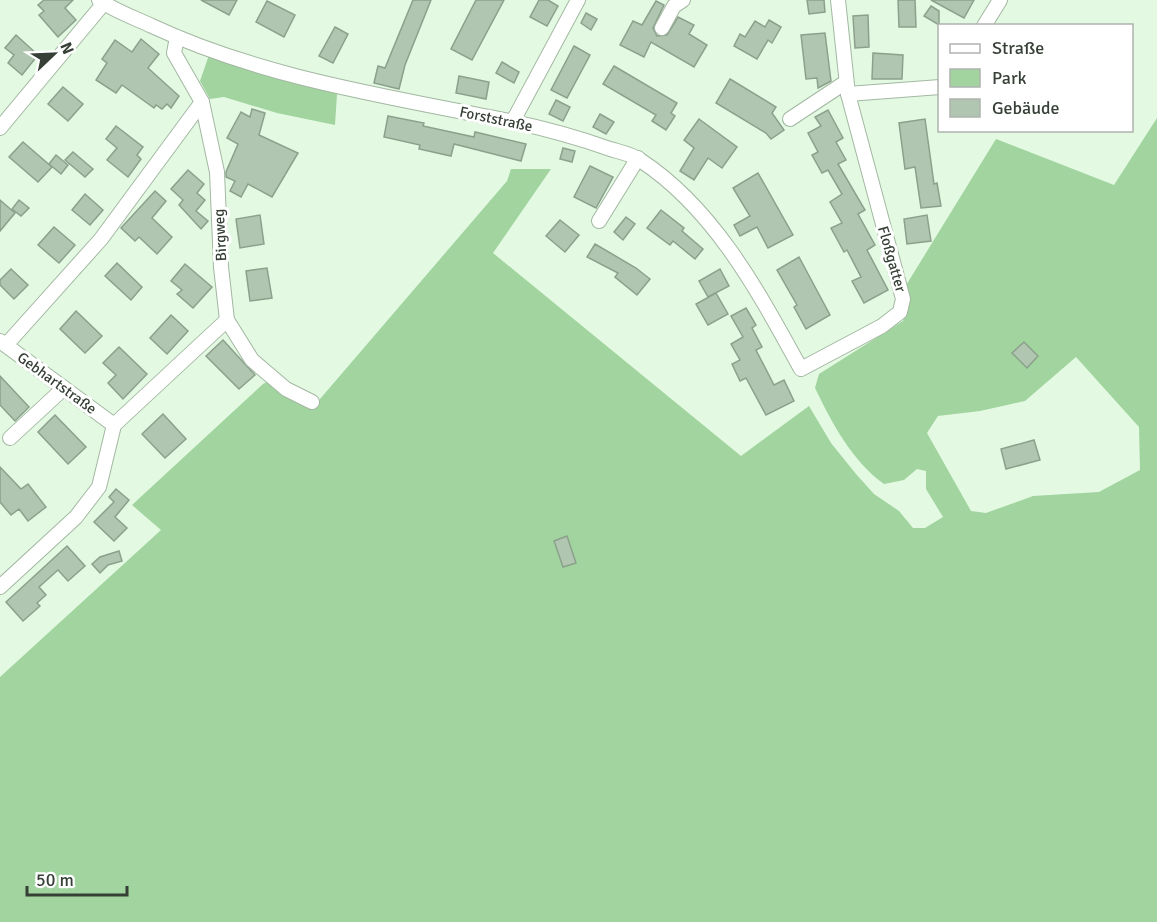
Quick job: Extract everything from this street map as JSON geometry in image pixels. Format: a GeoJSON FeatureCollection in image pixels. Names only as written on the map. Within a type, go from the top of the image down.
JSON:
{"type":"FeatureCollection","features":[{"type":"Feature","properties":{"kind":"street"},"geometry":{"type":"LineString","coordinates":[[513,121],[578,0]]}},
{"type":"Feature","properties":{"kind":"street"},"geometry":{"type":"LineString","coordinates":[[662,28],[674,6],[683,0]]}},
{"type":"Feature","properties":{"kind":"street","name":"Floßgatter"},"geometry":{"type":"LineString","coordinates":[[801,369],[882,326],[900,312],[903,298],[847,88],[838,0]]}},
{"type":"Feature","properties":{"kind":"street"},"geometry":{"type":"LineString","coordinates":[[985,24],[1000,0]]}},
{"type":"Feature","properties":{"kind":"street"},"geometry":{"type":"LineString","coordinates":[[0,128],[102,2]]}},
{"type":"Feature","properties":{"kind":"street","name":"Forststraße"},"geometry":{"type":"LineString","coordinates":[[102,2],[177,38],[244,61],[313,81],[513,121],[594,143],[638,158],[677,189],[718,234],[761,298],[801,369]]}},
{"type":"Feature","properties":{"kind":"street","name":"Birgweg"},"geometry":{"type":"LineString","coordinates":[[177,38],[174,53],[202,102],[217,172],[221,267],[227,320],[252,360],[286,389],[312,402]]}},
{"type":"Feature","properties":{"kind":"street"},"geometry":{"type":"LineString","coordinates":[[790,119],[847,88],[938,87]]}},
{"type":"Feature","properties":{"kind":"street"},"geometry":{"type":"LineString","coordinates":[[3,343],[101,239],[202,102]]}},
{"type":"Feature","properties":{"kind":"street"},"geometry":{"type":"LineString","coordinates":[[599,221],[638,158]]}},
{"type":"Feature","properties":{"kind":"street"},"geometry":{"type":"LineString","coordinates":[[0,587],[76,517],[99,487],[114,425],[227,320]]}},
{"type":"Feature","properties":{"kind":"street","name":"Gebhartstraße"},"geometry":{"type":"LineString","coordinates":[[3,343],[114,425]]}},
{"type":"Feature","properties":{"kind":"street"},"geometry":{"type":"LineString","coordinates":[[10,438],[64,388]]}},
{"type":"Feature","properties":{"kind":"green space"},"geometry":{"type":"Polygon","coordinates":[[[209,55],[337,94],[335,125],[277,113],[224,97],[210,99],[200,81],[209,55]]]}},
{"type":"Feature","properties":{"kind":"green space"},"geometry":{"type":"Polygon","coordinates":[[[1157,118],[1157,922],[0,922],[0,677],[161,530],[132,505],[263,384],[267,382],[282,392],[314,406],[507,181],[511,169],[551,169],[493,253],[741,456],[809,406],[831,443],[856,474],[874,494],[899,511],[913,528],[925,528],[943,517],[926,489],[926,471],[917,469],[904,480],[884,484],[873,475],[853,453],[828,415],[815,388],[819,374],[903,321],[909,306],[905,287],[996,139],[1114,185],[1157,118]],[[1076,357],[1025,401],[980,411],[938,416],[927,433],[971,511],[986,513],[1033,496],[1099,492],[1140,470],[1139,427],[1076,357]]]}},
{"type":"Feature","properties":{"kind":"building"},"geometry":{"type":"Polygon","coordinates":[[[44,0],[73,0],[65,8],[76,20],[58,37],[39,15],[44,11],[38,5],[44,0]]]}},
{"type":"Feature","properties":{"kind":"building"},"geometry":{"type":"Polygon","coordinates":[[[201,0],[237,0],[229,15],[201,0]]]}},
{"type":"Feature","properties":{"kind":"building"},"geometry":{"type":"Polygon","coordinates":[[[413,0],[431,0],[405,65],[399,89],[374,83],[378,66],[385,68],[413,0]]]}},
{"type":"Feature","properties":{"kind":"building"},"geometry":{"type":"Polygon","coordinates":[[[476,0],[504,0],[472,60],[451,49],[476,0]]]}},
{"type":"Feature","properties":{"kind":"building"},"geometry":{"type":"Polygon","coordinates":[[[539,0],[548,0],[558,6],[547,26],[530,17],[539,0]]]}},
{"type":"Feature","properties":{"kind":"building"},"geometry":{"type":"Polygon","coordinates":[[[807,0],[824,0],[825,12],[809,14],[807,0]]]}},
{"type":"Feature","properties":{"kind":"building"},"geometry":{"type":"Polygon","coordinates":[[[898,0],[915,0],[916,27],[899,27],[898,0]]]}},
{"type":"Feature","properties":{"kind":"building"},"geometry":{"type":"Polygon","coordinates":[[[931,0],[974,0],[964,18],[931,0]]]}},
{"type":"Feature","properties":{"kind":"building"},"geometry":{"type":"Polygon","coordinates":[[[267,1],[295,15],[284,37],[256,22],[267,1]]]}},
{"type":"Feature","properties":{"kind":"building"},"geometry":{"type":"Polygon","coordinates":[[[656,1],[664,5],[653,28],[657,36],[667,35],[678,17],[694,25],[689,34],[707,45],[694,67],[651,42],[644,57],[620,45],[633,21],[642,25],[656,1]]]}},
{"type":"Feature","properties":{"kind":"building"},"geometry":{"type":"Polygon","coordinates":[[[931,6],[939,11],[939,24],[938,24],[924,16],[931,6]]]}},
{"type":"Feature","properties":{"kind":"building"},"geometry":{"type":"Polygon","coordinates":[[[586,13],[597,19],[591,30],[581,23],[586,13]]]}},
{"type":"Feature","properties":{"kind":"building"},"geometry":{"type":"Polygon","coordinates":[[[868,15],[869,47],[855,48],[853,16],[868,15]]]}},
{"type":"Feature","properties":{"kind":"building"},"geometry":{"type":"Polygon","coordinates":[[[769,20],[781,27],[772,43],[768,40],[757,59],[734,46],[740,34],[745,37],[755,21],[765,27],[769,20]]]}},
{"type":"Feature","properties":{"kind":"building"},"geometry":{"type":"Polygon","coordinates":[[[335,27],[348,34],[333,63],[319,56],[335,27]]]}},
{"type":"Feature","properties":{"kind":"building"},"geometry":{"type":"Polygon","coordinates":[[[825,33],[831,81],[818,88],[817,78],[806,79],[801,35],[825,33]]]}},
{"type":"Feature","properties":{"kind":"building"},"geometry":{"type":"Polygon","coordinates":[[[16,35],[38,55],[22,75],[8,63],[14,55],[5,48],[16,35]]]}},
{"type":"Feature","properties":{"kind":"building"},"geometry":{"type":"Polygon","coordinates":[[[141,39],[159,54],[148,68],[179,96],[171,108],[167,104],[162,109],[156,105],[154,108],[122,85],[116,93],[96,80],[107,63],[102,59],[115,40],[132,52],[141,39]]]}},
{"type":"Feature","properties":{"kind":"building"},"geometry":{"type":"Polygon","coordinates":[[[574,46],[590,55],[567,98],[551,90],[574,46]]]}},
{"type":"Feature","properties":{"kind":"building"},"geometry":{"type":"Polygon","coordinates":[[[873,53],[903,55],[902,79],[872,79],[873,53]]]}},
{"type":"Feature","properties":{"kind":"building"},"geometry":{"type":"Polygon","coordinates":[[[502,62],[519,72],[514,83],[496,73],[502,62]]]}},
{"type":"Feature","properties":{"kind":"building"},"geometry":{"type":"Polygon","coordinates":[[[614,66],[677,103],[671,113],[675,116],[666,130],[652,121],[656,115],[603,84],[614,66]]]}},
{"type":"Feature","properties":{"kind":"building"},"geometry":{"type":"Polygon","coordinates":[[[459,76],[489,82],[486,99],[456,93],[459,76]]]}},
{"type":"Feature","properties":{"kind":"building"},"geometry":{"type":"Polygon","coordinates":[[[730,79],[776,107],[772,113],[784,130],[771,139],[766,133],[716,103],[730,79]]]}},
{"type":"Feature","properties":{"kind":"building"},"geometry":{"type":"Polygon","coordinates":[[[63,87],[83,104],[68,121],[48,104],[63,87]]]}},
{"type":"Feature","properties":{"kind":"building"},"geometry":{"type":"Polygon","coordinates":[[[556,100],[570,107],[563,121],[549,114],[556,100]]]}},
{"type":"Feature","properties":{"kind":"building"},"geometry":{"type":"Polygon","coordinates":[[[252,109],[265,113],[259,135],[298,153],[272,197],[248,184],[241,197],[230,191],[235,181],[226,177],[238,144],[227,138],[241,112],[250,117],[252,109]]]}},
{"type":"Feature","properties":{"kind":"building"},"geometry":{"type":"Polygon","coordinates":[[[828,110],[843,138],[836,142],[846,160],[838,164],[865,210],[858,214],[875,245],[867,250],[888,290],[864,303],[852,281],[861,277],[847,250],[844,252],[831,228],[842,223],[830,202],[842,194],[828,170],[822,173],[812,155],[818,152],[808,133],[821,126],[815,117],[828,110]]]}},
{"type":"Feature","properties":{"kind":"building"},"geometry":{"type":"Polygon","coordinates":[[[600,114],[614,122],[606,134],[593,127],[600,114]]]}},
{"type":"Feature","properties":{"kind":"building"},"geometry":{"type":"Polygon","coordinates":[[[388,116],[474,137],[475,132],[526,144],[521,161],[454,144],[451,156],[419,149],[420,145],[384,137],[388,116]]]}},
{"type":"Feature","properties":{"kind":"building"},"geometry":{"type":"Polygon","coordinates":[[[699,119],[737,147],[722,168],[708,158],[694,180],[680,171],[694,148],[684,140],[699,119]]]}},
{"type":"Feature","properties":{"kind":"building"},"geometry":{"type":"Polygon","coordinates":[[[925,119],[934,184],[937,183],[941,206],[921,208],[915,167],[905,169],[899,123],[925,119]]]}},
{"type":"Feature","properties":{"kind":"building"},"geometry":{"type":"Polygon","coordinates":[[[116,126],[143,147],[137,155],[141,159],[128,177],[107,160],[117,148],[106,139],[116,126]]]}},
{"type":"Feature","properties":{"kind":"building"},"geometry":{"type":"Polygon","coordinates":[[[23,142],[52,167],[38,182],[9,157],[23,142]]]}},
{"type":"Feature","properties":{"kind":"building"},"geometry":{"type":"Polygon","coordinates":[[[563,148],[575,151],[572,162],[560,159],[563,148]]]}},
{"type":"Feature","properties":{"kind":"building"},"geometry":{"type":"Polygon","coordinates":[[[73,152],[93,169],[85,177],[65,160],[73,152]]]}},
{"type":"Feature","properties":{"kind":"building"},"geometry":{"type":"Polygon","coordinates":[[[56,155],[68,165],[61,174],[49,164],[56,155]]]}},
{"type":"Feature","properties":{"kind":"building"},"geometry":{"type":"Polygon","coordinates":[[[590,166],[613,177],[596,208],[574,197],[590,166]]]}},
{"type":"Feature","properties":{"kind":"building"},"geometry":{"type":"Polygon","coordinates":[[[188,170],[204,184],[197,193],[205,200],[196,211],[208,221],[201,229],[179,205],[183,200],[171,189],[188,170]]]}},
{"type":"Feature","properties":{"kind":"building"},"geometry":{"type":"Polygon","coordinates":[[[758,173],[793,235],[768,248],[757,227],[740,236],[734,225],[750,216],[733,188],[758,173]]]}},
{"type":"Feature","properties":{"kind":"building"},"geometry":{"type":"Polygon","coordinates":[[[155,191],[166,201],[152,218],[172,237],[157,254],[139,237],[135,241],[121,228],[155,191]]]}},
{"type":"Feature","properties":{"kind":"building"},"geometry":{"type":"Polygon","coordinates":[[[85,194],[103,210],[90,225],[72,210],[85,194]]]}},
{"type":"Feature","properties":{"kind":"building"},"geometry":{"type":"Polygon","coordinates":[[[0,200],[15,213],[0,231],[0,200]]]}},
{"type":"Feature","properties":{"kind":"building"},"geometry":{"type":"Polygon","coordinates":[[[19,200],[29,208],[21,216],[12,209],[19,200]]]}},
{"type":"Feature","properties":{"kind":"building"},"geometry":{"type":"Polygon","coordinates":[[[661,210],[684,228],[682,231],[703,249],[695,259],[673,241],[670,245],[647,228],[661,210]]]}},
{"type":"Feature","properties":{"kind":"building"},"geometry":{"type":"Polygon","coordinates":[[[260,215],[264,244],[240,248],[236,219],[260,215]]]}},
{"type":"Feature","properties":{"kind":"building"},"geometry":{"type":"Polygon","coordinates":[[[927,215],[931,241],[907,244],[904,219],[927,215]]]}},
{"type":"Feature","properties":{"kind":"building"},"geometry":{"type":"Polygon","coordinates":[[[626,217],[635,224],[623,240],[614,232],[626,217]]]}},
{"type":"Feature","properties":{"kind":"building"},"geometry":{"type":"Polygon","coordinates":[[[560,220],[579,235],[565,252],[546,236],[560,220]]]}},
{"type":"Feature","properties":{"kind":"building"},"geometry":{"type":"Polygon","coordinates":[[[54,227],[75,245],[59,263],[38,245],[54,227]]]}},
{"type":"Feature","properties":{"kind":"building"},"geometry":{"type":"Polygon","coordinates":[[[595,244],[650,279],[637,295],[615,277],[618,273],[587,257],[595,244]]]}},
{"type":"Feature","properties":{"kind":"building"},"geometry":{"type":"Polygon","coordinates":[[[799,257],[830,315],[806,329],[794,307],[797,305],[777,270],[799,257]]]}},
{"type":"Feature","properties":{"kind":"building"},"geometry":{"type":"Polygon","coordinates":[[[117,263],[142,287],[131,300],[105,276],[117,263]]]}},
{"type":"Feature","properties":{"kind":"building"},"geometry":{"type":"Polygon","coordinates":[[[185,264],[212,287],[193,308],[177,294],[182,290],[171,281],[185,264]]]}},
{"type":"Feature","properties":{"kind":"building"},"geometry":{"type":"Polygon","coordinates":[[[267,268],[272,298],[250,301],[246,271],[267,268]]]}},
{"type":"Feature","properties":{"kind":"building"},"geometry":{"type":"Polygon","coordinates":[[[11,269],[28,285],[14,299],[0,285],[0,280],[11,269]]]}},
{"type":"Feature","properties":{"kind":"building"},"geometry":{"type":"Polygon","coordinates":[[[720,269],[729,286],[708,297],[699,281],[720,269]]]}},
{"type":"Feature","properties":{"kind":"building"},"geometry":{"type":"Polygon","coordinates":[[[716,293],[728,314],[708,325],[696,304],[716,293]]]}},
{"type":"Feature","properties":{"kind":"building"},"geometry":{"type":"Polygon","coordinates":[[[746,308],[756,325],[752,328],[762,347],[756,350],[774,385],[784,380],[794,401],[766,415],[746,378],[740,381],[732,364],[740,360],[731,344],[743,337],[731,316],[746,308]]]}},
{"type":"Feature","properties":{"kind":"building"},"geometry":{"type":"Polygon","coordinates":[[[76,311],[102,336],[85,353],[60,329],[76,311]]]}},
{"type":"Feature","properties":{"kind":"building"},"geometry":{"type":"Polygon","coordinates":[[[171,315],[188,331],[167,354],[150,338],[171,315]]]}},
{"type":"Feature","properties":{"kind":"building"},"geometry":{"type":"Polygon","coordinates":[[[223,340],[255,375],[239,389],[206,356],[223,340]]]}},
{"type":"Feature","properties":{"kind":"building"},"geometry":{"type":"Polygon","coordinates":[[[1024,342],[1038,356],[1027,368],[1012,353],[1024,342]]]}},
{"type":"Feature","properties":{"kind":"building"},"geometry":{"type":"Polygon","coordinates":[[[119,347],[147,374],[123,399],[108,383],[116,375],[103,363],[119,347]]]}},
{"type":"Feature","properties":{"kind":"building"},"geometry":{"type":"Polygon","coordinates":[[[0,376],[29,407],[15,421],[0,405],[0,376]]]}},
{"type":"Feature","properties":{"kind":"building"},"geometry":{"type":"Polygon","coordinates":[[[163,414],[186,439],[165,458],[142,434],[163,414]]]}},
{"type":"Feature","properties":{"kind":"building"},"geometry":{"type":"Polygon","coordinates":[[[55,415],[86,447],[68,464],[38,432],[55,415]]]}},
{"type":"Feature","properties":{"kind":"building"},"geometry":{"type":"Polygon","coordinates":[[[1034,440],[1040,460],[1006,469],[1001,449],[1034,440]]]}},
{"type":"Feature","properties":{"kind":"building"},"geometry":{"type":"Polygon","coordinates":[[[0,467],[21,489],[28,484],[46,507],[28,521],[19,509],[11,515],[0,502],[0,467]]]}},
{"type":"Feature","properties":{"kind":"building"},"geometry":{"type":"Polygon","coordinates":[[[116,489],[129,500],[115,517],[127,528],[114,541],[94,522],[114,502],[109,497],[116,489]]]}},
{"type":"Feature","properties":{"kind":"building"},"geometry":{"type":"Polygon","coordinates":[[[567,536],[576,563],[563,567],[554,541],[567,536]]]}},
{"type":"Feature","properties":{"kind":"building"},"geometry":{"type":"Polygon","coordinates":[[[67,546],[85,566],[68,581],[58,570],[39,587],[46,595],[37,603],[40,606],[23,621],[6,602],[67,546]]]}},
{"type":"Feature","properties":{"kind":"building"},"geometry":{"type":"Polygon","coordinates":[[[119,551],[122,561],[108,565],[100,573],[92,564],[100,557],[119,551]]]}}]}
